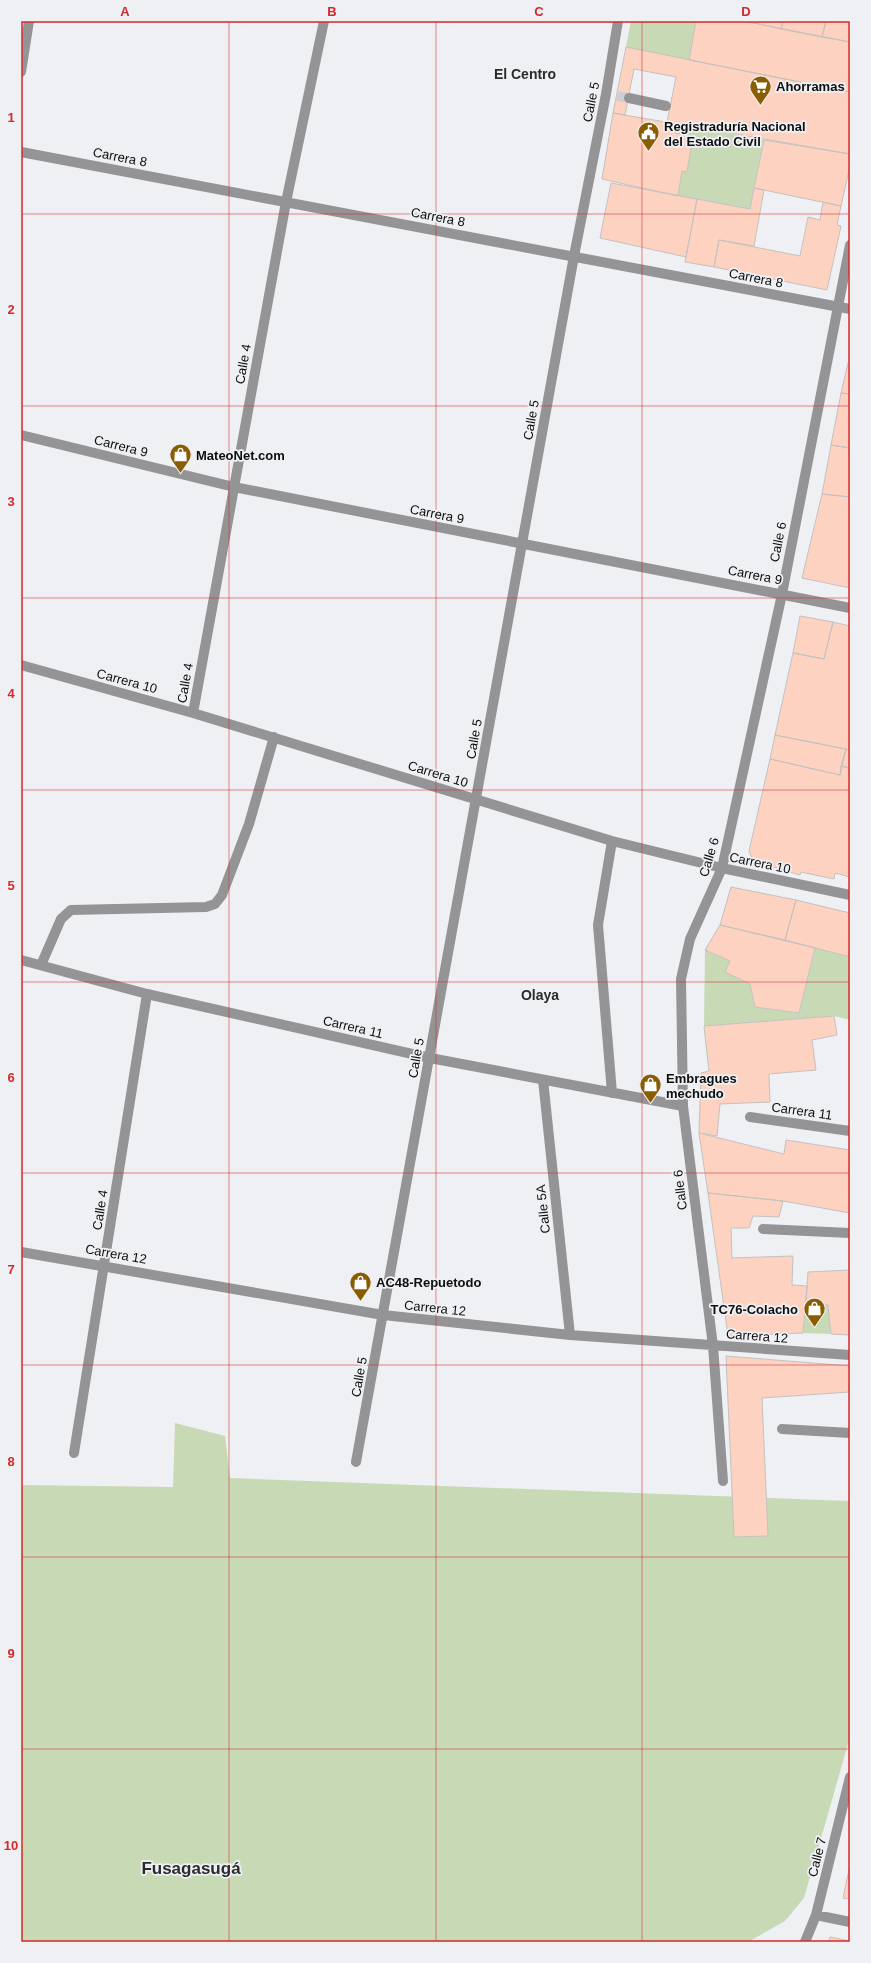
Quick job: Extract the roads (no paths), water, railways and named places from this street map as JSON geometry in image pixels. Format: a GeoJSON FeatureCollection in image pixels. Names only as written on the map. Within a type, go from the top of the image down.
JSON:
{"type":"FeatureCollection","features":[{"type":"Feature","properties":{"kind":"street"},"geometry":{"type":"LineString","coordinates":[[21,72],[28,21]]}},
{"type":"Feature","properties":{"kind":"street","name":"Calle 4"},"geometry":{"type":"LineString","coordinates":[[193,712],[286,202],[324,21]]}},
{"type":"Feature","properties":{"kind":"street","name":"Calle 5"},"geometry":{"type":"LineString","coordinates":[[356,1462],[574,256],[606,94],[618,21]]}},
{"type":"Feature","properties":{"kind":"street"},"geometry":{"type":"LineString","coordinates":[[606,94],[617,96]]}},
{"type":"Feature","properties":{"kind":"street"},"geometry":{"type":"LineString","coordinates":[[629,98],[666,106]]}},
{"type":"Feature","properties":{"kind":"street","name":"Carrera 8"},"geometry":{"type":"LineString","coordinates":[[21,152],[850,309]]}},
{"type":"Feature","properties":{"kind":"street","name":"Calle 6"},"geometry":{"type":"LineString","coordinates":[[722,1481],[712,1346],[683,1106],[681,979],[690,939],[722,868],[782,594],[850,245]]}},
{"type":"Feature","properties":{"kind":"street","name":"Carrera 9"},"geometry":{"type":"LineString","coordinates":[[21,435],[234,487],[522,545],[850,608]]}},
{"type":"Feature","properties":{"kind":"street","name":"Carrera 10"},"geometry":{"type":"LineString","coordinates":[[21,665],[193,712],[612,841],[722,868],[850,895]]}},
{"type":"Feature","properties":{"kind":"street"},"geometry":{"type":"LineString","coordinates":[[41,965],[61,919],[71,910],[206,907],[215,904],[222,895],[249,824],[274,737]]}},
{"type":"Feature","properties":{"kind":"street"},"geometry":{"type":"LineString","coordinates":[[612,841],[598,925],[612,1093]]}},
{"type":"Feature","properties":{"kind":"street","name":"Carrera 11"},"geometry":{"type":"LineString","coordinates":[[21,960],[147,994],[430,1058],[683,1106]]}},
{"type":"Feature","properties":{"kind":"street","name":"Calle 4"},"geometry":{"type":"LineString","coordinates":[[74,1453],[147,994]]}},
{"type":"Feature","properties":{"kind":"street","name":"Calle 5A"},"geometry":{"type":"LineString","coordinates":[[543,1080],[570,1335]]}},
{"type":"Feature","properties":{"kind":"street","name":"Carrera 11"},"geometry":{"type":"LineString","coordinates":[[750,1117],[850,1131]]}},
{"type":"Feature","properties":{"kind":"street"},"geometry":{"type":"LineString","coordinates":[[763,1229],[850,1233]]}},
{"type":"Feature","properties":{"kind":"street","name":"Carrera 12"},"geometry":{"type":"LineString","coordinates":[[21,1252],[105,1265],[383,1315],[570,1335],[850,1355]]}},
{"type":"Feature","properties":{"kind":"street"},"geometry":{"type":"LineString","coordinates":[[782,1429],[850,1433]]}},
{"type":"Feature","properties":{"kind":"street","name":"Calle 7"},"geometry":{"type":"LineString","coordinates":[[805,1942],[816,1916],[850,1777]]}},
{"type":"Feature","properties":{"kind":"street"},"geometry":{"type":"LineString","coordinates":[[816,1916],[850,1922]]}},
{"type":"Feature","properties":{"kind":"tunnel"},"geometry":{"type":"LineString","coordinates":[[617,96],[629,98]]}},
{"type":"Feature","properties":{"kind":"place","name":"Ahorramas"},"geometry":{"type":"Point","coordinates":[760,106]}},
{"type":"Feature","properties":{"kind":"place","name":"Registraduría Nacional del Estado Civil"},"geometry":{"type":"Point","coordinates":[648,152]}},
{"type":"Feature","properties":{"kind":"place","name":"MateoNet.com"},"geometry":{"type":"Point","coordinates":[180,474]}},
{"type":"Feature","properties":{"kind":"place","name":"Embragues mechudo"},"geometry":{"type":"Point","coordinates":[650,1104]}},
{"type":"Feature","properties":{"kind":"place","name":"AC48-Repuetodo"},"geometry":{"type":"Point","coordinates":[361,1302]}},
{"type":"Feature","properties":{"kind":"place","name":"TC76-Colacho"},"geometry":{"type":"Point","coordinates":[814,1328]}},
{"type":"Feature","properties":{"kind":"district","name":"El Centro"},"geometry":{"type":"Point","coordinates":[525,74]}},
{"type":"Feature","properties":{"kind":"district","name":"Olaya"},"geometry":{"type":"Point","coordinates":[540,995]}},
{"type":"Feature","properties":{"kind":"district","name":"Fusagasugá"},"geometry":{"type":"Point","coordinates":[191,1868]}}]}
